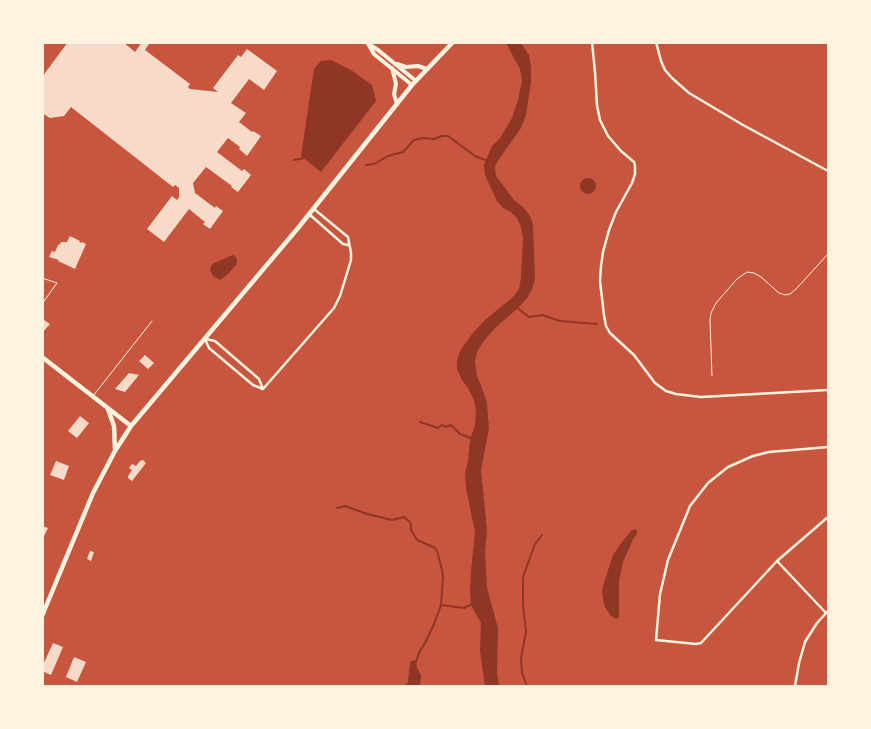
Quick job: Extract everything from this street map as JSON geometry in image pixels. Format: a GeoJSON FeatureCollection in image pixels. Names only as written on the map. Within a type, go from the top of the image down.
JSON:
{"type":"FeatureCollection","features":[{"type":"Feature","properties":{"kind":"main road"},"geometry":{"type":"LineString","coordinates":[[42,616],[84,515],[115,451],[131,426],[314,208],[414,83],[453,42]]}},
{"type":"Feature","properties":{"kind":"main road"},"geometry":{"type":"LineString","coordinates":[[370,43],[414,83]]}},
{"type":"Feature","properties":{"kind":"main road"},"geometry":{"type":"LineString","coordinates":[[370,43],[374,54],[414,83]]}},
{"type":"Feature","properties":{"kind":"main road"},"geometry":{"type":"LineString","coordinates":[[393,62],[406,67],[418,66],[426,69]]}},
{"type":"Feature","properties":{"kind":"main road"},"geometry":{"type":"LineString","coordinates":[[392,68],[396,84],[394,94],[397,104]]}},
{"type":"Feature","properties":{"kind":"main road"},"geometry":{"type":"LineString","coordinates":[[42,357],[131,426]]}},
{"type":"Feature","properties":{"kind":"main road"},"geometry":{"type":"LineString","coordinates":[[107,407],[114,426],[115,451]]}},
{"type":"Feature","properties":{"kind":"street"},"geometry":{"type":"LineString","coordinates":[[592,42],[597,106],[600,120],[608,136],[634,162],[635,166],[632,184],[616,212],[602,252],[600,281],[606,326],[610,333],[634,355],[655,383],[676,394],[701,397],[828,390]]}},
{"type":"Feature","properties":{"kind":"street"},"geometry":{"type":"LineString","coordinates":[[656,42],[665,70],[689,93],[828,171]]}},
{"type":"Feature","properties":{"kind":"street"},"geometry":{"type":"LineString","coordinates":[[263,389],[336,304],[351,260],[348,238],[314,208]]}},
{"type":"Feature","properties":{"kind":"street"},"geometry":{"type":"LineString","coordinates":[[309,214],[343,244],[348,245]]}},
{"type":"Feature","properties":{"kind":"street"},"geometry":{"type":"LineString","coordinates":[[205,338],[217,342],[259,379],[263,389]]}},
{"type":"Feature","properties":{"kind":"street"},"geometry":{"type":"LineString","coordinates":[[205,338],[209,348],[253,386],[263,389]]}},
{"type":"Feature","properties":{"kind":"street"},"geometry":{"type":"LineString","coordinates":[[828,447],[769,452],[753,456],[728,467],[708,483],[690,506],[668,560],[660,594],[656,640],[696,644],[701,642],[777,561],[828,517]]}},
{"type":"Feature","properties":{"kind":"street"},"geometry":{"type":"LineString","coordinates":[[777,561],[827,612],[806,642],[798,663],[795,686]]}},
{"type":"Feature","properties":{"kind":"lane"},"geometry":{"type":"LineString","coordinates":[[712,376],[711,313],[716,303],[736,278],[751,272],[761,277],[779,293],[790,294],[798,288],[828,254]]}},
{"type":"Feature","properties":{"kind":"lane"},"geometry":{"type":"LineString","coordinates":[[42,278],[57,283],[42,304]]}},
{"type":"Feature","properties":{"kind":"lane"},"geometry":{"type":"LineString","coordinates":[[93,396],[152,322]]}},
{"type":"Feature","properties":{"kind":"shaded area"},"geometry":{"type":"Polygon","coordinates":[[[506,43],[521,43],[529,55],[531,82],[526,115],[521,128],[495,166],[496,176],[514,200],[530,216],[533,224],[535,279],[527,298],[483,342],[477,352],[475,362],[477,376],[487,403],[489,428],[481,470],[487,530],[485,553],[487,588],[498,628],[497,673],[499,686],[485,686],[480,651],[481,623],[471,605],[471,571],[475,532],[465,474],[476,411],[474,400],[457,369],[457,361],[460,351],[472,334],[485,320],[513,297],[519,289],[521,278],[523,238],[521,227],[517,218],[497,201],[485,175],[484,165],[492,146],[500,138],[512,118],[522,81],[520,69],[506,43]]]}},
{"type":"Feature","properties":{"kind":"shaded area"},"geometry":{"type":"Polygon","coordinates":[[[331,60],[351,70],[372,85],[376,101],[321,172],[301,156],[314,69],[321,61],[331,60]]]}},
{"type":"Feature","properties":{"kind":"shaded area"},"geometry":{"type":"Polygon","coordinates":[[[588,178],[596,186],[588,194],[580,186],[588,178]]]}},
{"type":"Feature","properties":{"kind":"shaded area"},"geometry":{"type":"Polygon","coordinates":[[[233,255],[237,260],[236,265],[227,275],[220,280],[213,276],[210,270],[212,264],[233,255]]]}},
{"type":"Feature","properties":{"kind":"shaded area"},"geometry":{"type":"Polygon","coordinates":[[[635,529],[637,534],[623,562],[619,581],[619,617],[616,619],[610,615],[605,607],[602,589],[613,555],[631,531],[635,529]]]}},
{"type":"Feature","properties":{"kind":"shaded area"},"geometry":{"type":"Polygon","coordinates":[[[416,661],[421,675],[420,686],[404,686],[408,682],[410,662],[416,661]]]}},
{"type":"Feature","properties":{"kind":"building"},"geometry":{"type":"Polygon","coordinates":[[[68,42],[123,42],[135,52],[142,42],[147,42],[149,44],[145,50],[190,84],[188,87],[190,89],[218,92],[213,88],[238,55],[241,57],[247,49],[277,71],[264,90],[249,79],[231,103],[246,113],[239,122],[261,136],[247,156],[239,149],[240,147],[228,138],[217,152],[242,171],[244,169],[251,175],[238,192],[206,167],[193,183],[195,193],[215,208],[216,206],[223,211],[210,229],[203,224],[205,222],[189,209],[164,242],[147,229],[172,196],[177,200],[179,188],[175,185],[173,187],[71,107],[64,116],[50,118],[42,113],[42,77],[68,42]]]}},
{"type":"Feature","properties":{"kind":"building"},"geometry":{"type":"Polygon","coordinates":[[[70,236],[86,244],[75,269],[49,257],[52,251],[55,252],[61,242],[67,242],[70,236]]]}},
{"type":"Feature","properties":{"kind":"building"},"geometry":{"type":"Polygon","coordinates":[[[44,320],[50,324],[42,333],[42,322],[44,320]]]}},
{"type":"Feature","properties":{"kind":"building"},"geometry":{"type":"Polygon","coordinates":[[[145,355],[154,363],[148,369],[139,361],[145,355]]]}},
{"type":"Feature","properties":{"kind":"building"},"geometry":{"type":"Polygon","coordinates":[[[129,373],[139,375],[125,392],[115,389],[129,373]]]}},
{"type":"Feature","properties":{"kind":"building"},"geometry":{"type":"Polygon","coordinates":[[[80,416],[89,423],[77,438],[68,431],[80,416]]]}},
{"type":"Feature","properties":{"kind":"building"},"geometry":{"type":"Polygon","coordinates":[[[143,460],[146,463],[132,481],[128,478],[132,470],[129,468],[132,464],[136,466],[143,460]]]}},
{"type":"Feature","properties":{"kind":"building"},"geometry":{"type":"Polygon","coordinates":[[[56,461],[69,466],[64,480],[50,475],[56,461]]]}},
{"type":"Feature","properties":{"kind":"building"},"geometry":{"type":"Polygon","coordinates":[[[42,526],[48,528],[43,538],[42,538],[42,526]]]}},
{"type":"Feature","properties":{"kind":"building"},"geometry":{"type":"Polygon","coordinates":[[[90,551],[94,552],[91,561],[87,559],[90,551]]]}},
{"type":"Feature","properties":{"kind":"building"},"geometry":{"type":"Polygon","coordinates":[[[53,643],[63,647],[51,675],[42,671],[42,667],[53,643]]]}},
{"type":"Feature","properties":{"kind":"building"},"geometry":{"type":"Polygon","coordinates":[[[74,657],[86,662],[77,682],[66,677],[74,657]]]}},
{"type":"Feature","properties":{"kind":"waterway"},"geometry":{"type":"LineString","coordinates":[[366,165],[374,164],[388,156],[403,152],[414,140],[423,138],[434,139],[442,136],[448,136],[475,156],[488,161]]}},
{"type":"Feature","properties":{"kind":"waterway"},"geometry":{"type":"LineString","coordinates":[[294,160],[304,158]]}},
{"type":"Feature","properties":{"kind":"waterway"},"geometry":{"type":"LineString","coordinates":[[516,307],[529,317],[542,315],[560,321],[597,324]]}},
{"type":"Feature","properties":{"kind":"waterway"},"geometry":{"type":"LineString","coordinates":[[420,422],[438,428],[442,425],[446,427],[451,425],[460,434],[473,439]]}},
{"type":"Feature","properties":{"kind":"waterway"},"geometry":{"type":"LineString","coordinates":[[337,508],[345,506],[392,520],[404,517],[410,522],[411,530],[417,540],[435,548],[437,551],[443,577],[441,605],[464,608],[472,604]]}},
{"type":"Feature","properties":{"kind":"waterway"},"geometry":{"type":"LineString","coordinates":[[527,686],[522,673],[521,658],[526,632],[523,605],[523,577],[535,544],[542,535]]}},
{"type":"Feature","properties":{"kind":"waterway"},"geometry":{"type":"LineString","coordinates":[[416,662],[441,605]]}}]}
